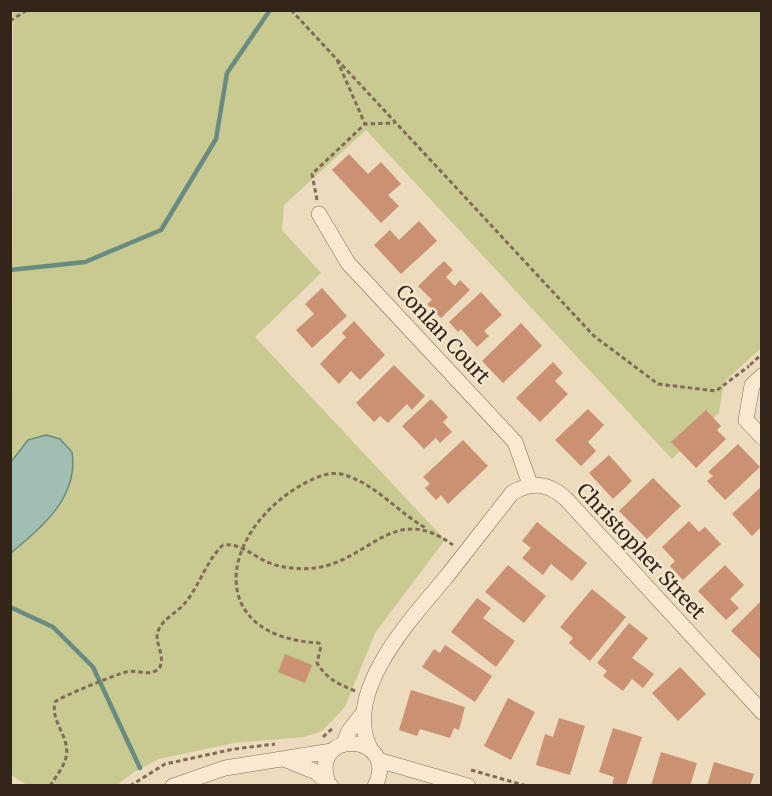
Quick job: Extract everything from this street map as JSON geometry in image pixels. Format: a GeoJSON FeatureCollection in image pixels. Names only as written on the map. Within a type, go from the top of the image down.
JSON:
{"type":"FeatureCollection","features":[{"type":"Feature","properties":{"kind":"street","name":"Conlan Court"},"geometry":{"type":"LineString","coordinates":[[319,214],[348,263],[515,442],[530,484]]}},
{"type":"Feature","properties":{"kind":"street"},"geometry":{"type":"LineString","coordinates":[[762,376],[752,385],[746,420],[762,437]]}},
{"type":"Feature","properties":{"kind":"street"},"geometry":{"type":"LineString","coordinates":[[375,786],[380,769],[364,736],[366,705],[377,671],[390,646],[512,493],[530,484]]}},
{"type":"Feature","properties":{"kind":"street","name":"Christopher Street"},"geometry":{"type":"LineString","coordinates":[[530,484],[550,488],[566,499],[762,712]]}},
{"type":"Feature","properties":{"kind":"street"},"geometry":{"type":"LineString","coordinates":[[330,784],[325,766],[366,705]]}},
{"type":"Feature","properties":{"kind":"street"},"geometry":{"type":"LineString","coordinates":[[173,786],[225,768],[358,743],[375,755],[468,786]]}},
{"type":"Feature","properties":{"kind":"street"},"geometry":{"type":"LineString","coordinates":[[282,759],[305,767],[330,784]]}},
{"type":"Feature","properties":{"kind":"path"},"geometry":{"type":"LineString","coordinates":[[10,21],[27,10]]}},
{"type":"Feature","properties":{"kind":"path"},"geometry":{"type":"LineString","coordinates":[[291,10],[594,336],[658,384],[716,391],[749,366]]}},
{"type":"Feature","properties":{"kind":"path"},"geometry":{"type":"LineString","coordinates":[[335,58],[365,124]]}},
{"type":"Feature","properties":{"kind":"path"},"geometry":{"type":"LineString","coordinates":[[319,214],[312,174],[365,124],[395,123]]}},
{"type":"Feature","properties":{"kind":"path"},"geometry":{"type":"LineString","coordinates":[[366,705],[324,674],[316,663],[321,646],[319,643],[295,642],[261,627],[249,617],[236,590],[235,574],[249,532],[264,513],[283,496],[309,481],[333,473],[342,474],[372,489],[405,516],[465,553]]}},
{"type":"Feature","properties":{"kind":"path"},"geometry":{"type":"LineString","coordinates":[[50,786],[65,762],[68,749],[64,733],[53,714],[55,702],[62,696],[80,692],[128,672],[148,674],[159,669],[163,657],[157,634],[160,627],[187,602],[203,573],[223,545],[232,544],[280,567],[314,568],[351,554],[388,533],[427,529]]}},
{"type":"Feature","properties":{"kind":"green space"},"geometry":{"type":"Polygon","coordinates":[[[13,11],[761,11],[761,348],[724,382],[719,413],[672,459],[366,130],[284,205],[282,230],[321,273],[255,337],[445,540],[375,633],[345,707],[322,731],[304,737],[234,743],[159,759],[134,772],[117,785],[27,785],[11,775],[13,11]]]}},
{"type":"Feature","properties":{"kind":"shaded area"},"geometry":{"type":"Polygon","coordinates":[[[46,435],[60,439],[72,452],[73,468],[70,483],[56,510],[35,533],[11,553],[11,462],[28,440],[46,435]]]}},
{"type":"Feature","properties":{"kind":"building"},"geometry":{"type":"Polygon","coordinates":[[[349,154],[368,174],[381,162],[401,184],[388,195],[399,206],[381,223],[332,170],[349,154]]]}},
{"type":"Feature","properties":{"kind":"building"},"geometry":{"type":"Polygon","coordinates":[[[419,221],[437,241],[401,274],[374,245],[390,230],[399,240],[419,221]]]}},
{"type":"Feature","properties":{"kind":"building"},"geometry":{"type":"Polygon","coordinates":[[[444,261],[453,270],[446,277],[455,286],[460,280],[470,290],[441,318],[427,304],[432,300],[418,286],[444,261]]]}},
{"type":"Feature","properties":{"kind":"building"},"geometry":{"type":"Polygon","coordinates":[[[322,288],[347,316],[312,348],[296,330],[314,314],[305,304],[322,288]]]}},
{"type":"Feature","properties":{"kind":"building"},"geometry":{"type":"Polygon","coordinates":[[[481,292],[502,315],[484,331],[489,336],[477,347],[461,329],[458,332],[449,322],[481,292]]]}},
{"type":"Feature","properties":{"kind":"building"},"geometry":{"type":"Polygon","coordinates":[[[354,321],[385,355],[360,380],[351,371],[339,384],[320,364],[346,337],[342,333],[354,321]]]}},
{"type":"Feature","properties":{"kind":"building"},"geometry":{"type":"Polygon","coordinates":[[[521,323],[542,346],[503,383],[482,361],[521,323]]]}},
{"type":"Feature","properties":{"kind":"building"},"geometry":{"type":"Polygon","coordinates":[[[553,362],[563,373],[555,381],[568,394],[540,422],[516,398],[553,362]]]}},
{"type":"Feature","properties":{"kind":"building"},"geometry":{"type":"Polygon","coordinates":[[[394,365],[425,396],[412,410],[407,404],[388,423],[380,416],[374,422],[356,403],[394,365]]]}},
{"type":"Feature","properties":{"kind":"building"},"geometry":{"type":"Polygon","coordinates":[[[431,399],[448,417],[443,422],[452,432],[440,443],[436,438],[424,449],[402,426],[431,399]]]}},
{"type":"Feature","properties":{"kind":"building"},"geometry":{"type":"Polygon","coordinates":[[[588,409],[604,425],[588,442],[596,451],[581,466],[555,440],[588,409]]]}},
{"type":"Feature","properties":{"kind":"building"},"geometry":{"type":"Polygon","coordinates":[[[706,410],[721,426],[717,430],[726,439],[696,468],[671,442],[706,410]]]}},
{"type":"Feature","properties":{"kind":"building"},"geometry":{"type":"Polygon","coordinates":[[[463,440],[488,466],[448,504],[441,495],[436,500],[425,488],[430,484],[423,477],[463,440]]]}},
{"type":"Feature","properties":{"kind":"building"},"geometry":{"type":"Polygon","coordinates":[[[738,444],[760,467],[725,500],[707,481],[713,476],[708,472],[738,444]]]}},
{"type":"Feature","properties":{"kind":"building"},"geometry":{"type":"Polygon","coordinates":[[[609,455],[632,481],[613,499],[589,473],[609,455]]]}},
{"type":"Feature","properties":{"kind":"building"},"geometry":{"type":"Polygon","coordinates":[[[653,478],[681,506],[647,539],[619,511],[653,478]]]}},
{"type":"Feature","properties":{"kind":"building"},"geometry":{"type":"Polygon","coordinates":[[[762,486],[762,526],[752,536],[732,514],[762,486]]]}},
{"type":"Feature","properties":{"kind":"building"},"geometry":{"type":"Polygon","coordinates":[[[689,521],[699,532],[705,527],[721,544],[683,580],[670,566],[675,561],[662,547],[689,521]]]}},
{"type":"Feature","properties":{"kind":"building"},"geometry":{"type":"Polygon","coordinates":[[[537,522],[587,563],[572,581],[551,564],[543,575],[522,558],[531,548],[522,541],[537,522]]]}},
{"type":"Feature","properties":{"kind":"building"},"geometry":{"type":"Polygon","coordinates":[[[508,565],[546,596],[524,623],[485,592],[508,565]]]}},
{"type":"Feature","properties":{"kind":"building"},"geometry":{"type":"Polygon","coordinates":[[[725,565],[744,585],[730,599],[739,608],[726,620],[698,591],[725,565]]]}},
{"type":"Feature","properties":{"kind":"building"},"geometry":{"type":"Polygon","coordinates":[[[592,589],[626,617],[590,661],[569,643],[573,638],[560,627],[592,589]]]}},
{"type":"Feature","properties":{"kind":"building"},"geometry":{"type":"Polygon","coordinates":[[[477,598],[491,608],[483,618],[515,641],[496,667],[451,632],[477,598]]]}},
{"type":"Feature","properties":{"kind":"building"},"geometry":{"type":"Polygon","coordinates":[[[762,600],[762,661],[731,631],[762,600]]]}},
{"type":"Feature","properties":{"kind":"building"},"geometry":{"type":"Polygon","coordinates":[[[629,623],[648,638],[632,658],[654,674],[643,688],[632,679],[623,691],[603,676],[607,671],[597,663],[629,623]]]}},
{"type":"Feature","properties":{"kind":"building"},"geometry":{"type":"Polygon","coordinates":[[[445,645],[492,676],[475,702],[422,667],[434,649],[440,653],[445,645]]]}},
{"type":"Feature","properties":{"kind":"building"},"geometry":{"type":"Polygon","coordinates":[[[285,654],[312,665],[305,683],[278,672],[285,654]]]}},
{"type":"Feature","properties":{"kind":"building"},"geometry":{"type":"Polygon","coordinates":[[[680,667],[706,694],[678,721],[652,693],[680,667]]]}},
{"type":"Feature","properties":{"kind":"building"},"geometry":{"type":"Polygon","coordinates":[[[411,690],[465,707],[459,730],[454,728],[450,738],[420,729],[417,736],[399,730],[411,690]]]}},
{"type":"Feature","properties":{"kind":"building"},"geometry":{"type":"Polygon","coordinates":[[[508,698],[535,712],[511,760],[484,746],[508,698]]]}},
{"type":"Feature","properties":{"kind":"building"},"geometry":{"type":"Polygon","coordinates":[[[559,718],[585,726],[570,775],[536,765],[545,734],[553,737],[559,718]]]}},
{"type":"Feature","properties":{"kind":"building"},"geometry":{"type":"Polygon","coordinates":[[[613,728],[642,737],[626,786],[612,786],[614,777],[599,772],[613,728]]]}},
{"type":"Feature","properties":{"kind":"building"},"geometry":{"type":"Polygon","coordinates":[[[661,752],[697,763],[690,786],[651,786],[661,752]]]}},
{"type":"Feature","properties":{"kind":"building"},"geometry":{"type":"Polygon","coordinates":[[[714,762],[754,774],[750,786],[707,786],[714,762]]]}},
{"type":"Feature","properties":{"kind":"waterway"},"geometry":{"type":"LineString","coordinates":[[10,270],[85,262],[161,230],[216,139],[227,73],[270,10]]}},
{"type":"Feature","properties":{"kind":"waterway"},"geometry":{"type":"LineString","coordinates":[[10,607],[53,627],[93,667],[140,768]]}}]}
